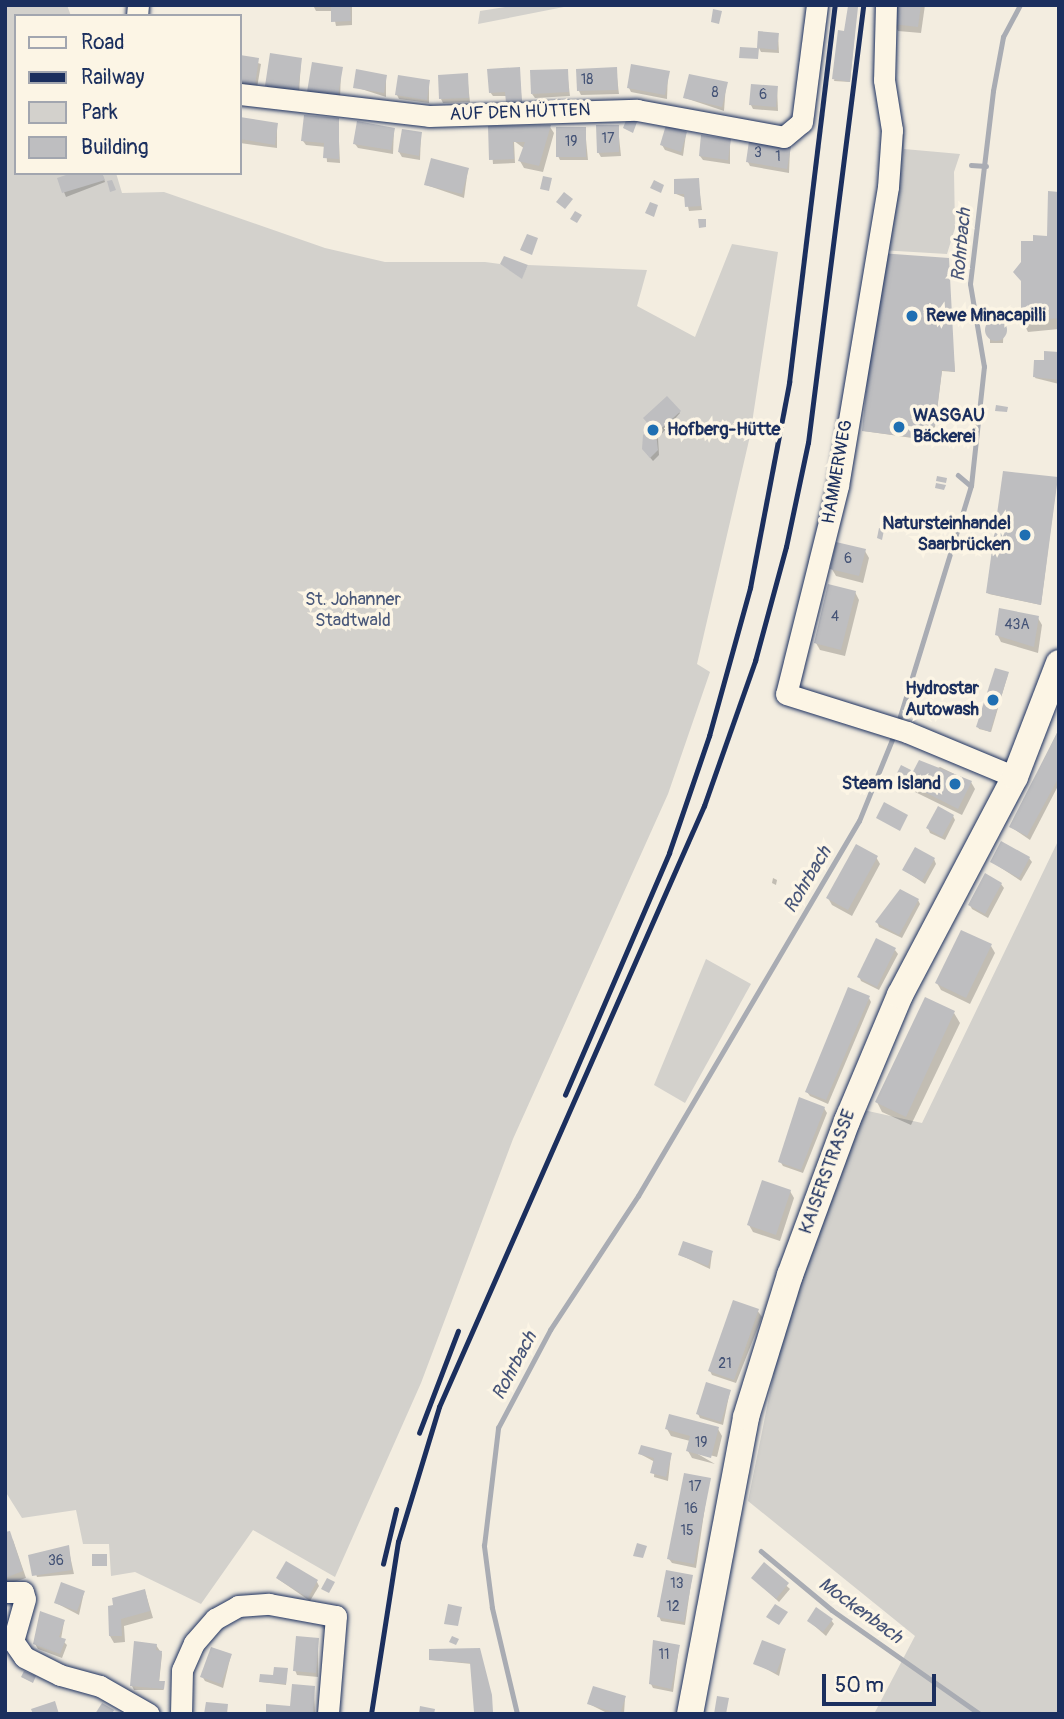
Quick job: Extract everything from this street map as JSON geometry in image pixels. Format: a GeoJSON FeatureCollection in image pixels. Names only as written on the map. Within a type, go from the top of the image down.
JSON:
{"type":"FeatureCollection","features":[{"type":"Feature","properties":{"kind":"main road","name":"KAISERSTRASSE"},"geometry":{"type":"LineString","coordinates":[[690,1714],[746,1417],[790,1275],[847,1121],[900,995],[1015,777],[1059,663]]}},
{"type":"Feature","properties":{"kind":"street","name":"AUF DEN HÜTTEN"},"geometry":{"type":"LineString","coordinates":[[242,93],[429,116],[637,110],[784,137],[797,131],[802,122],[817,5]]}},
{"type":"Feature","properties":{"kind":"street","name":"HAMMERWEG"},"geometry":{"type":"LineString","coordinates":[[886,5],[884,80],[892,130],[888,187],[838,486],[786,694],[897,729],[1015,777]]}},
{"type":"Feature","properties":{"kind":"street"},"geometry":{"type":"LineString","coordinates":[[5,1592],[23,1592],[25,1599],[13,1641],[24,1657],[60,1675],[100,1686],[149,1714]]}},
{"type":"Feature","properties":{"kind":"street"},"geometry":{"type":"LineString","coordinates":[[181,1714],[182,1670],[194,1643],[215,1619],[238,1606],[269,1604],[336,1616],[328,1714]]}},
{"type":"Feature","properties":{"kind":"green space","name":"St. Johanner Stadtwald"},"geometry":{"type":"Polygon","coordinates":[[[5,5],[67,5],[70,14],[14,14],[14,175],[117,175],[122,193],[164,192],[325,248],[385,262],[485,262],[500,264],[522,278],[528,265],[647,270],[637,306],[695,337],[732,244],[778,252],[750,436],[697,664],[710,672],[668,794],[513,1139],[421,1383],[335,1577],[253,1530],[201,1604],[135,1572],[111,1576],[109,1544],[83,1544],[76,1510],[22,1518],[5,1491],[5,5]]]}},
{"type":"Feature","properties":{"kind":"green space"},"geometry":{"type":"Polygon","coordinates":[[[518,5],[574,5],[478,24],[480,11],[518,5]]]}},
{"type":"Feature","properties":{"kind":"green space"},"geometry":{"type":"Polygon","coordinates":[[[899,134],[904,134],[904,149],[960,154],[954,172],[955,228],[947,254],[880,250],[899,134]]]}},
{"type":"Feature","properties":{"kind":"green space"},"geometry":{"type":"Polygon","coordinates":[[[1059,839],[1059,1714],[874,1714],[915,1636],[748,1501],[784,1323],[859,1109],[922,1123],[1059,839]]]}},
{"type":"Feature","properties":{"kind":"green space"},"geometry":{"type":"Polygon","coordinates":[[[706,959],[751,984],[685,1103],[654,1085],[706,959]]]}},
{"type":"Feature","properties":{"kind":"building"},"geometry":{"type":"Polygon","coordinates":[[[331,5],[350,5],[351,21],[331,22],[331,5]]]}},
{"type":"Feature","properties":{"kind":"building"},"geometry":{"type":"Polygon","coordinates":[[[895,5],[921,5],[918,27],[892,24],[895,5]]]}},
{"type":"Feature","properties":{"kind":"building"},"geometry":{"type":"Polygon","coordinates":[[[848,6],[858,7],[850,82],[832,79],[838,30],[844,31],[848,6]]]}},
{"type":"Feature","properties":{"kind":"building"},"geometry":{"type":"Polygon","coordinates":[[[713,9],[722,11],[719,24],[711,22],[713,9]]]}},
{"type":"Feature","properties":{"kind":"building"},"geometry":{"type":"Polygon","coordinates":[[[758,31],[779,33],[777,50],[759,48],[758,59],[739,58],[740,47],[757,48],[758,31]]]}},
{"type":"Feature","properties":{"kind":"building"},"geometry":{"type":"Polygon","coordinates":[[[270,53],[302,58],[298,91],[265,86],[270,53]]]}},
{"type":"Feature","properties":{"kind":"building"},"geometry":{"type":"Polygon","coordinates":[[[242,55],[259,58],[255,85],[242,82],[242,55]]]}},
{"type":"Feature","properties":{"kind":"building"},"geometry":{"type":"Polygon","coordinates":[[[312,62],[343,67],[338,96],[307,92],[312,62]]]}},
{"type":"Feature","properties":{"kind":"building"},"geometry":{"type":"Polygon","coordinates":[[[631,64],[670,71],[665,95],[627,88],[631,64]]]}},
{"type":"Feature","properties":{"kind":"building"},"geometry":{"type":"Polygon","coordinates":[[[520,67],[522,103],[506,103],[505,92],[489,93],[487,69],[520,67]]]}},
{"type":"Feature","properties":{"kind":"building"},"geometry":{"type":"Polygon","coordinates":[[[617,67],[618,90],[577,91],[576,69],[617,67]]]}},
{"type":"Feature","properties":{"kind":"building"},"geometry":{"type":"Polygon","coordinates":[[[356,69],[387,75],[384,93],[353,88],[356,69]]]}},
{"type":"Feature","properties":{"kind":"building"},"geometry":{"type":"Polygon","coordinates":[[[568,69],[569,92],[531,94],[530,70],[568,69]]]}},
{"type":"Feature","properties":{"kind":"building"},"geometry":{"type":"Polygon","coordinates":[[[468,73],[469,98],[439,99],[438,75],[468,73]]]}},
{"type":"Feature","properties":{"kind":"building"},"geometry":{"type":"Polygon","coordinates":[[[689,74],[728,82],[722,107],[683,98],[689,74]]]}},
{"type":"Feature","properties":{"kind":"building"},"geometry":{"type":"Polygon","coordinates":[[[398,75],[430,80],[427,100],[395,95],[398,75]]]}},
{"type":"Feature","properties":{"kind":"building"},"geometry":{"type":"Polygon","coordinates":[[[751,84],[778,86],[776,107],[749,105],[751,84]]]}},
{"type":"Feature","properties":{"kind":"building"},"geometry":{"type":"Polygon","coordinates":[[[304,115],[339,118],[339,159],[323,158],[324,143],[301,141],[304,115]]]}},
{"type":"Feature","properties":{"kind":"building"},"geometry":{"type":"Polygon","coordinates":[[[242,117],[278,123],[275,145],[242,139],[242,117]]]}},
{"type":"Feature","properties":{"kind":"building"},"geometry":{"type":"Polygon","coordinates":[[[627,118],[637,122],[633,133],[623,128],[627,118]]]}},
{"type":"Feature","properties":{"kind":"building"},"geometry":{"type":"Polygon","coordinates":[[[357,121],[395,128],[391,150],[353,144],[357,121]]]}},
{"type":"Feature","properties":{"kind":"building"},"geometry":{"type":"Polygon","coordinates":[[[551,125],[539,166],[518,161],[525,142],[513,142],[514,159],[489,160],[488,126],[551,125]]]}},
{"type":"Feature","properties":{"kind":"building"},"geometry":{"type":"Polygon","coordinates":[[[596,125],[619,125],[619,152],[597,153],[596,125]]]}},
{"type":"Feature","properties":{"kind":"building"},"geometry":{"type":"Polygon","coordinates":[[[666,125],[687,132],[681,152],[660,145],[666,125]]]}},
{"type":"Feature","properties":{"kind":"building"},"geometry":{"type":"Polygon","coordinates":[[[556,127],[586,127],[586,157],[556,157],[556,127]]]}},
{"type":"Feature","properties":{"kind":"building"},"geometry":{"type":"Polygon","coordinates":[[[402,129],[422,132],[419,156],[398,152],[402,129]]]}},
{"type":"Feature","properties":{"kind":"building"},"geometry":{"type":"Polygon","coordinates":[[[701,135],[731,139],[728,160],[699,156],[701,135]]]}},
{"type":"Feature","properties":{"kind":"building"},"geometry":{"type":"Polygon","coordinates":[[[749,141],[791,147],[787,169],[746,162],[749,141]]]}},
{"type":"Feature","properties":{"kind":"building"},"geometry":{"type":"Polygon","coordinates":[[[431,158],[469,168],[462,194],[424,185],[431,158]]]}},
{"type":"Feature","properties":{"kind":"building"},"geometry":{"type":"Polygon","coordinates":[[[66,175],[103,175],[105,180],[62,193],[57,178],[66,175]]]}},
{"type":"Feature","properties":{"kind":"building"},"geometry":{"type":"Polygon","coordinates":[[[543,176],[552,178],[549,191],[540,189],[543,176]]]}},
{"type":"Feature","properties":{"kind":"building"},"geometry":{"type":"Polygon","coordinates":[[[699,178],[701,206],[685,207],[684,194],[674,194],[674,179],[699,178]]]}},
{"type":"Feature","properties":{"kind":"building"},"geometry":{"type":"Polygon","coordinates":[[[112,180],[116,190],[110,192],[107,181],[112,180]]]}},
{"type":"Feature","properties":{"kind":"building"},"geometry":{"type":"Polygon","coordinates":[[[654,180],[664,185],[661,193],[650,188],[654,180]]]}},
{"type":"Feature","properties":{"kind":"building"},"geometry":{"type":"Polygon","coordinates":[[[1048,191],[1059,192],[1059,318],[1021,322],[1021,281],[1013,272],[1021,262],[1021,241],[1033,241],[1033,235],[1047,236],[1048,191]]]}},
{"type":"Feature","properties":{"kind":"building"},"geometry":{"type":"Polygon","coordinates":[[[564,192],[573,199],[565,209],[556,202],[564,192]]]}},
{"type":"Feature","properties":{"kind":"building"},"geometry":{"type":"Polygon","coordinates":[[[650,202],[658,205],[654,217],[645,213],[650,202]]]}},
{"type":"Feature","properties":{"kind":"building"},"geometry":{"type":"Polygon","coordinates":[[[575,211],[582,215],[577,223],[570,219],[575,211]]]}},
{"type":"Feature","properties":{"kind":"building"},"geometry":{"type":"Polygon","coordinates":[[[698,219],[706,219],[706,227],[699,228],[698,219]]]}},
{"type":"Feature","properties":{"kind":"building"},"geometry":{"type":"Polygon","coordinates":[[[527,234],[538,238],[532,255],[520,250],[527,234]]]}},
{"type":"Feature","properties":{"kind":"building","name":"Rewe Minacapilli"},"geometry":{"type":"Polygon","coordinates":[[[880,253],[949,258],[955,372],[942,370],[935,425],[918,438],[862,431],[880,253]]]}},
{"type":"Feature","properties":{"kind":"building"},"geometry":{"type":"Polygon","coordinates":[[[504,256],[528,265],[522,279],[500,264],[504,256]]]}},
{"type":"Feature","properties":{"kind":"building"},"geometry":{"type":"Polygon","coordinates":[[[996,319],[1004,322],[1007,330],[1004,338],[996,341],[988,338],[985,330],[988,322],[996,319]]]}},
{"type":"Feature","properties":{"kind":"building"},"geometry":{"type":"Polygon","coordinates":[[[1044,351],[1059,352],[1059,380],[1033,377],[1034,360],[1044,360],[1044,351]]]}},
{"type":"Feature","properties":{"kind":"building","name":"Hofberg-Hütte"},"geometry":{"type":"Polygon","coordinates":[[[667,396],[681,411],[656,433],[658,450],[650,458],[642,449],[643,435],[651,427],[643,418],[667,396]]]}},
{"type":"Feature","properties":{"kind":"building"},"geometry":{"type":"Polygon","coordinates":[[[996,405],[1008,407],[1007,412],[995,411],[996,405]]]}},
{"type":"Feature","properties":{"kind":"building"},"geometry":{"type":"Polygon","coordinates":[[[1003,471],[1058,477],[1041,605],[986,593],[1003,471]]]}},
{"type":"Feature","properties":{"kind":"building"},"geometry":{"type":"Polygon","coordinates":[[[937,476],[947,478],[946,483],[936,481],[937,476]]]}},
{"type":"Feature","properties":{"kind":"building"},"geometry":{"type":"Polygon","coordinates":[[[936,483],[946,485],[944,490],[935,488],[936,483]]]}},
{"type":"Feature","properties":{"kind":"building"},"geometry":{"type":"Polygon","coordinates":[[[879,528],[884,530],[882,540],[877,538],[879,528]]]}},
{"type":"Feature","properties":{"kind":"building"},"geometry":{"type":"Polygon","coordinates":[[[836,542],[866,549],[859,576],[830,569],[836,542]]]}},
{"type":"Feature","properties":{"kind":"building"},"geometry":{"type":"Polygon","coordinates":[[[828,584],[856,591],[841,650],[814,643],[828,584]]]}},
{"type":"Feature","properties":{"kind":"building"},"geometry":{"type":"Polygon","coordinates":[[[999,608],[1039,616],[1034,647],[995,635],[999,608]]]}},
{"type":"Feature","properties":{"kind":"building","name":"Hydrostar Autowash"},"geometry":{"type":"Polygon","coordinates":[[[995,668],[1009,672],[990,732],[976,727],[995,668]]]}},
{"type":"Feature","properties":{"kind":"building"},"geometry":{"type":"Polygon","coordinates":[[[1059,729],[1059,777],[1027,836],[1009,827],[1059,729]]]}},
{"type":"Feature","properties":{"kind":"building"},"geometry":{"type":"Polygon","coordinates":[[[919,760],[972,781],[958,809],[907,783],[919,760]]]}},
{"type":"Feature","properties":{"kind":"building"},"geometry":{"type":"Polygon","coordinates":[[[901,765],[911,770],[905,782],[895,777],[901,765]]]}},
{"type":"Feature","properties":{"kind":"building"},"geometry":{"type":"Polygon","coordinates":[[[884,802],[908,815],[900,831],[876,818],[884,802]]]}},
{"type":"Feature","properties":{"kind":"building"},"geometry":{"type":"Polygon","coordinates":[[[938,806],[954,815],[942,837],[926,828],[938,806]]]}},
{"type":"Feature","properties":{"kind":"building"},"geometry":{"type":"Polygon","coordinates":[[[1001,841],[1030,857],[1019,878],[990,862],[1001,841]]]}},
{"type":"Feature","properties":{"kind":"building"},"geometry":{"type":"Polygon","coordinates":[[[856,844],[878,856],[848,910],[826,898],[856,844]]]}},
{"type":"Feature","properties":{"kind":"building"},"geometry":{"type":"Polygon","coordinates":[[[915,847],[935,858],[922,881],[902,870],[915,847]]]}},
{"type":"Feature","properties":{"kind":"building"},"geometry":{"type":"Polygon","coordinates":[[[985,873],[1002,883],[985,914],[968,905],[985,873]]]}},
{"type":"Feature","properties":{"kind":"building"},"geometry":{"type":"Polygon","coordinates":[[[900,889],[919,899],[899,935],[875,922],[900,889]]]}},
{"type":"Feature","properties":{"kind":"building"},"geometry":{"type":"Polygon","coordinates":[[[961,930],[992,944],[966,998],[935,983],[961,930]]]}},
{"type":"Feature","properties":{"kind":"building"},"geometry":{"type":"Polygon","coordinates":[[[876,938],[896,948],[877,987],[857,977],[876,938]]]}},
{"type":"Feature","properties":{"kind":"building"},"geometry":{"type":"Polygon","coordinates":[[[848,987],[870,996],[826,1100],[805,1092],[848,987]]]}},
{"type":"Feature","properties":{"kind":"building"},"geometry":{"type":"Polygon","coordinates":[[[925,997],[955,1011],[906,1117],[875,1102],[925,997]]]}},
{"type":"Feature","properties":{"kind":"building"},"geometry":{"type":"Polygon","coordinates":[[[799,1097],[825,1107],[801,1170],[778,1162],[799,1097]]]}},
{"type":"Feature","properties":{"kind":"building"},"geometry":{"type":"Polygon","coordinates":[[[762,1180],[791,1190],[776,1235],[747,1225],[762,1180]]]}},
{"type":"Feature","properties":{"kind":"building"},"geometry":{"type":"Polygon","coordinates":[[[683,1241],[713,1251],[708,1266],[678,1255],[683,1241]]]}},
{"type":"Feature","properties":{"kind":"building"},"geometry":{"type":"Polygon","coordinates":[[[733,1300],[759,1309],[734,1380],[708,1371],[733,1300]]]}},
{"type":"Feature","properties":{"kind":"building"},"geometry":{"type":"Polygon","coordinates":[[[706,1382],[731,1390],[721,1422],[696,1414],[706,1382]]]}},
{"type":"Feature","properties":{"kind":"building"},"geometry":{"type":"Polygon","coordinates":[[[669,1414],[719,1427],[711,1458],[686,1451],[690,1436],[665,1429],[669,1414]]]}},
{"type":"Feature","properties":{"kind":"building"},"geometry":{"type":"Polygon","coordinates":[[[641,1445],[672,1453],[666,1477],[650,1473],[654,1458],[638,1454],[641,1445]]]}},
{"type":"Feature","properties":{"kind":"building"},"geometry":{"type":"Polygon","coordinates":[[[684,1473],[711,1478],[694,1564],[667,1559],[684,1473]]]}},
{"type":"Feature","properties":{"kind":"building"},"geometry":{"type":"Polygon","coordinates":[[[10,1531],[23,1571],[5,1578],[5,1532],[10,1531]]]}},
{"type":"Feature","properties":{"kind":"building"},"geometry":{"type":"Polygon","coordinates":[[[637,1543],[647,1546],[643,1558],[633,1556],[637,1543]]]}},
{"type":"Feature","properties":{"kind":"building"},"geometry":{"type":"Polygon","coordinates":[[[69,1545],[72,1570],[32,1576],[28,1555],[69,1545]]]}},
{"type":"Feature","properties":{"kind":"building"},"geometry":{"type":"Polygon","coordinates":[[[92,1554],[107,1554],[107,1566],[92,1566],[92,1554]]]}},
{"type":"Feature","properties":{"kind":"building"},"geometry":{"type":"Polygon","coordinates":[[[286,1561],[318,1580],[308,1598],[276,1578],[286,1561]]]}},
{"type":"Feature","properties":{"kind":"building"},"geometry":{"type":"Polygon","coordinates":[[[764,1562],[789,1583],[776,1599],[751,1578],[764,1562]]]}},
{"type":"Feature","properties":{"kind":"building"},"geometry":{"type":"Polygon","coordinates":[[[666,1570],[693,1575],[684,1622],[657,1617],[666,1570]]]}},
{"type":"Feature","properties":{"kind":"building"},"geometry":{"type":"Polygon","coordinates":[[[327,1578],[335,1582],[329,1593],[321,1589],[327,1578]]]}},
{"type":"Feature","properties":{"kind":"building"},"geometry":{"type":"Polygon","coordinates":[[[61,1582],[85,1591],[77,1611],[54,1603],[61,1582]]]}},
{"type":"Feature","properties":{"kind":"building"},"geometry":{"type":"Polygon","coordinates":[[[145,1589],[150,1611],[121,1619],[122,1636],[109,1636],[108,1606],[113,1605],[112,1598],[145,1589]]]}},
{"type":"Feature","properties":{"kind":"building"},"geometry":{"type":"Polygon","coordinates":[[[448,1604],[462,1607],[458,1626],[444,1624],[448,1604]]]}},
{"type":"Feature","properties":{"kind":"building"},"geometry":{"type":"Polygon","coordinates":[[[775,1604],[788,1612],[779,1625],[766,1617],[775,1604]]]}},
{"type":"Feature","properties":{"kind":"building"},"geometry":{"type":"Polygon","coordinates":[[[816,1607],[833,1619],[823,1632],[807,1621],[816,1607]]]}},
{"type":"Feature","properties":{"kind":"building"},"geometry":{"type":"Polygon","coordinates":[[[40,1611],[65,1620],[59,1637],[66,1639],[60,1654],[33,1644],[40,1611]]]}},
{"type":"Feature","properties":{"kind":"building"},"geometry":{"type":"Polygon","coordinates":[[[296,1636],[319,1638],[316,1673],[293,1671],[296,1636]]]}},
{"type":"Feature","properties":{"kind":"building"},"geometry":{"type":"Polygon","coordinates":[[[452,1636],[459,1639],[456,1645],[449,1642],[452,1636]]]}},
{"type":"Feature","properties":{"kind":"building"},"geometry":{"type":"Polygon","coordinates":[[[653,1640],[680,1645],[671,1689],[649,1684],[653,1640]]]}},
{"type":"Feature","properties":{"kind":"building"},"geometry":{"type":"Polygon","coordinates":[[[762,1640],[786,1649],[776,1673],[753,1664],[762,1640]]]}},
{"type":"Feature","properties":{"kind":"building"},"geometry":{"type":"Polygon","coordinates":[[[134,1641],[157,1644],[156,1650],[162,1651],[159,1681],[165,1681],[164,1689],[130,1686],[134,1641]]]}},
{"type":"Feature","properties":{"kind":"building"},"geometry":{"type":"Polygon","coordinates":[[[211,1647],[232,1654],[221,1684],[200,1677],[211,1647]]]}},
{"type":"Feature","properties":{"kind":"building"},"geometry":{"type":"Polygon","coordinates":[[[480,1648],[492,1695],[493,1712],[474,1712],[470,1663],[429,1660],[429,1649],[480,1648]]]}},
{"type":"Feature","properties":{"kind":"building"},"geometry":{"type":"Polygon","coordinates":[[[274,1667],[288,1668],[286,1684],[259,1682],[260,1674],[273,1675],[274,1667]]]}},
{"type":"Feature","properties":{"kind":"building"},"geometry":{"type":"Polygon","coordinates":[[[24,1671],[36,1676],[33,1683],[21,1677],[24,1671]]]}},
{"type":"Feature","properties":{"kind":"building"},"geometry":{"type":"Polygon","coordinates":[[[292,1684],[315,1686],[313,1714],[266,1714],[266,1704],[290,1706],[292,1684]]]}},
{"type":"Feature","properties":{"kind":"building"},"geometry":{"type":"Polygon","coordinates":[[[593,1686],[626,1696],[620,1714],[587,1704],[593,1686]]]}},
{"type":"Feature","properties":{"kind":"building"},"geometry":{"type":"Polygon","coordinates":[[[717,1696],[729,1698],[726,1714],[714,1714],[717,1696]]]}},
{"type":"Feature","properties":{"kind":"building"},"geometry":{"type":"Polygon","coordinates":[[[55,1701],[59,1714],[33,1714],[31,1709],[55,1701]]]}},
{"type":"Feature","properties":{"kind":"building"},"geometry":{"type":"Polygon","coordinates":[[[206,1702],[228,1704],[227,1714],[204,1714],[206,1702]]]}},
{"type":"Feature","properties":{"kind":"building"},"geometry":{"type":"Polygon","coordinates":[[[102,1703],[114,1710],[112,1714],[95,1714],[102,1703]]]}},
{"type":"Feature","properties":{"kind":"building"},"geometry":{"type":"Polygon","coordinates":[[[420,1706],[435,1709],[434,1714],[419,1714],[420,1706]]]}},
{"type":"Feature","properties":{"kind":"waterway","name":"Rohrbach"},"geometry":{"type":"LineString","coordinates":[[898,723],[971,486],[984,367],[970,284],[993,91],[1003,37],[1020,5]]}},
{"type":"Feature","properties":{"kind":"waterway"},"geometry":{"type":"LineString","coordinates":[[971,165],[986,166]]}},
{"type":"Feature","properties":{"kind":"waterway"},"geometry":{"type":"LineString","coordinates":[[958,475],[970,485]]}},
{"type":"Feature","properties":{"kind":"waterway","name":"Rohrbach"},"geometry":{"type":"LineString","coordinates":[[517,1714],[492,1608],[484,1546],[498,1428],[550,1330],[638,1196],[859,821],[894,735]]}},
{"type":"Feature","properties":{"kind":"waterway","name":"Mockenbach"},"geometry":{"type":"LineString","coordinates":[[761,1551],[832,1610],[980,1714]]}},
{"type":"Feature","properties":{"kind":"railway"},"geometry":{"type":"LineString","coordinates":[[565,1095],[669,853],[709,736],[750,588],[789,383],[835,5]]}},
{"type":"Feature","properties":{"kind":"railway"},"geometry":{"type":"LineString","coordinates":[[371,1714],[398,1542],[439,1407],[704,806],[755,661],[786,547],[808,443],[863,5]]}},
{"type":"Feature","properties":{"kind":"railway"},"geometry":{"type":"LineString","coordinates":[[419,1433],[458,1331]]}},
{"type":"Feature","properties":{"kind":"railway"},"geometry":{"type":"LineString","coordinates":[[383,1564],[396,1510]]}},
{"type":"Feature","properties":{"kind":"place","name":"Rewe Minacapilli"},"geometry":{"type":"Point","coordinates":[912,316]}},
{"type":"Feature","properties":{"kind":"place","name":"WASGAU Bäckerei"},"geometry":{"type":"Point","coordinates":[899,427]}},
{"type":"Feature","properties":{"kind":"place","name":"Hofberg-Hütte"},"geometry":{"type":"Point","coordinates":[653,430]}},
{"type":"Feature","properties":{"kind":"place","name":"Natursteinhandel Saarbrücken"},"geometry":{"type":"Point","coordinates":[1025,535]}},
{"type":"Feature","properties":{"kind":"place","name":"Hydrostar Autowash"},"geometry":{"type":"Point","coordinates":[993,700]}},
{"type":"Feature","properties":{"kind":"place","name":"Steam Island"},"geometry":{"type":"Point","coordinates":[955,784]}}]}
